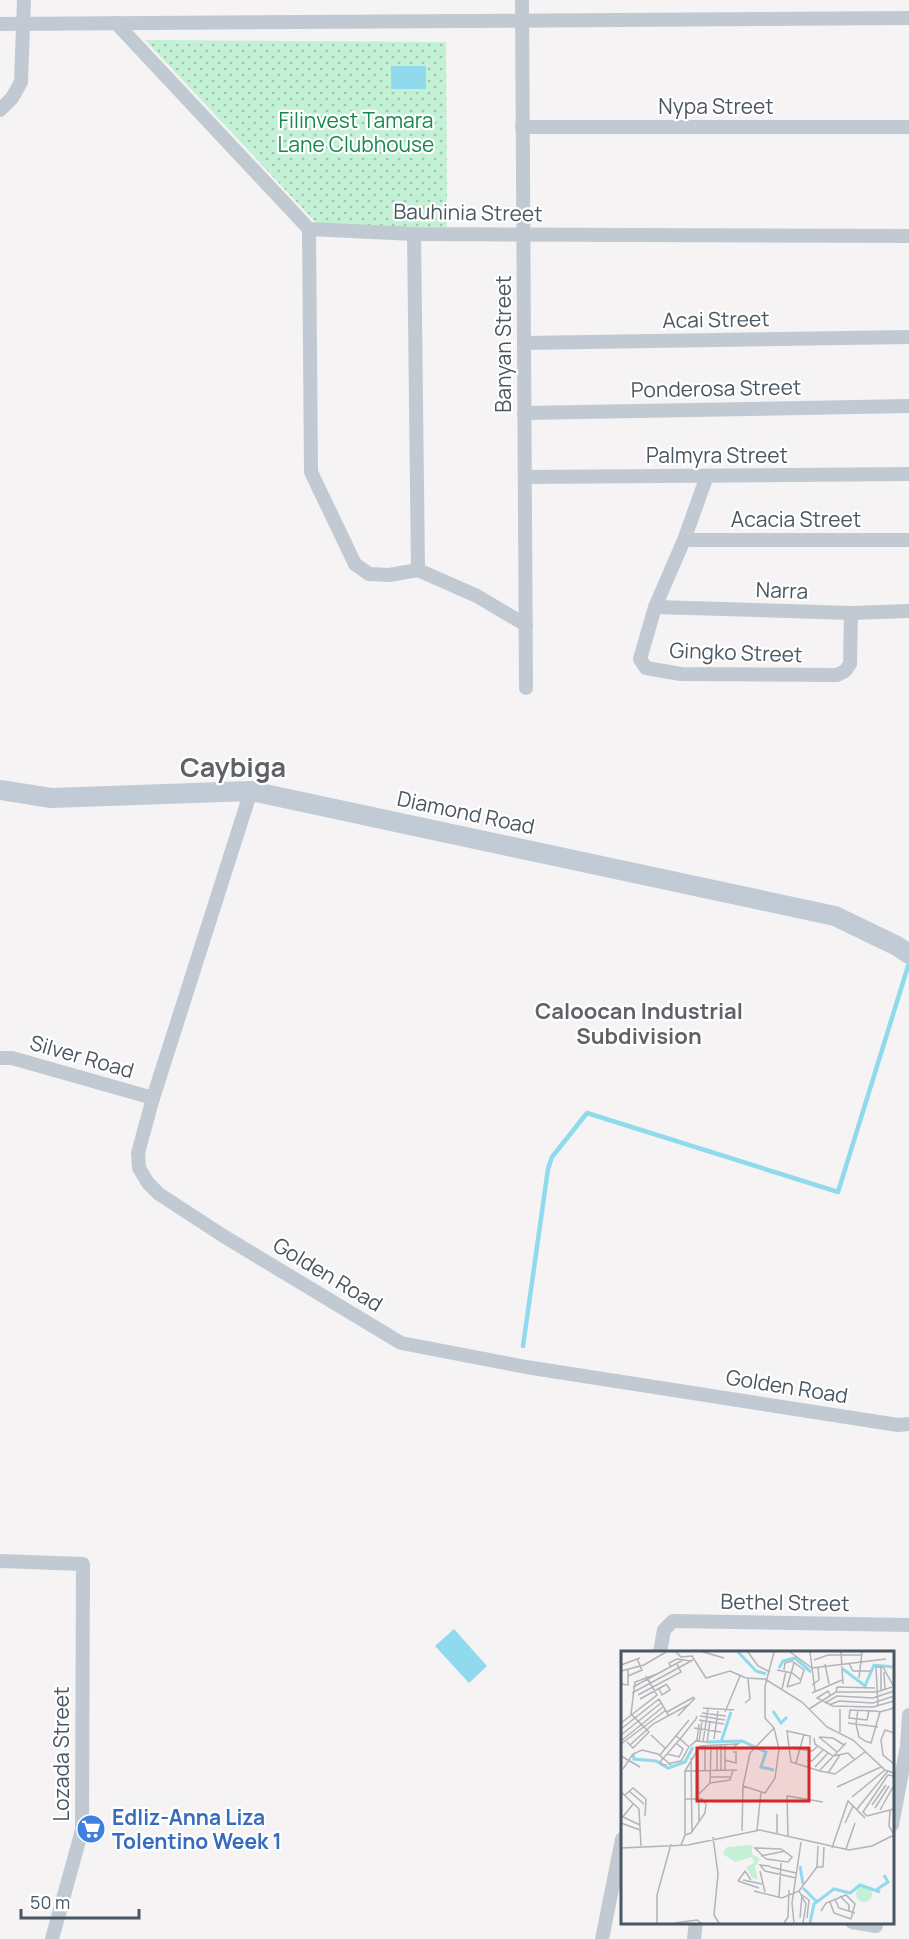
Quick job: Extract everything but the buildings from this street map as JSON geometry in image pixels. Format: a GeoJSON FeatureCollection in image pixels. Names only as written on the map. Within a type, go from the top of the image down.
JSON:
{"type":"FeatureCollection","features":[{"type":"Feature","properties":{"kind":"main road","name":"Diamond Road"},"geometry":{"type":"LineString","coordinates":[[0,790],[51,798],[251,791],[835,916],[909,954]]}},
{"type":"Feature","properties":{"kind":"street"},"geometry":{"type":"LineString","coordinates":[[0,110],[12,98],[21,82],[24,0]]}},
{"type":"Feature","properties":{"kind":"street","name":"Banyan Street"},"geometry":{"type":"LineString","coordinates":[[522,0],[526,688]]}},
{"type":"Feature","properties":{"kind":"street"},"geometry":{"type":"LineString","coordinates":[[0,24],[909,18]]}},
{"type":"Feature","properties":{"kind":"street"},"geometry":{"type":"LineString","coordinates":[[116,23],[309,229],[311,472],[355,564],[369,574],[389,575],[418,570],[477,596],[526,625]]}},
{"type":"Feature","properties":{"kind":"street","name":"Nypa Street"},"geometry":{"type":"LineString","coordinates":[[522,127],[909,127]]}},
{"type":"Feature","properties":{"kind":"street","name":"Bauhinia Street"},"geometry":{"type":"LineString","coordinates":[[309,229],[414,234],[909,236]]}},
{"type":"Feature","properties":{"kind":"street"},"geometry":{"type":"LineString","coordinates":[[414,234],[418,570]]}},
{"type":"Feature","properties":{"kind":"street","name":"Acai Street"},"geometry":{"type":"LineString","coordinates":[[524,343],[909,337]]}},
{"type":"Feature","properties":{"kind":"street","name":"Ponderosa Street"},"geometry":{"type":"LineString","coordinates":[[524,413],[909,406]]}},
{"type":"Feature","properties":{"kind":"street","name":"Palmyra Street"},"geometry":{"type":"LineString","coordinates":[[525,477],[909,474]]}},
{"type":"Feature","properties":{"kind":"street"},"geometry":{"type":"LineString","coordinates":[[655,607],[684,540],[706,476]]}},
{"type":"Feature","properties":{"kind":"street","name":"Acacia Street"},"geometry":{"type":"LineString","coordinates":[[684,540],[909,540]]}},
{"type":"Feature","properties":{"kind":"street","name":"Narra"},"geometry":{"type":"LineString","coordinates":[[655,607],[851,613],[909,611]]}},
{"type":"Feature","properties":{"kind":"street","name":"Gingko Street"},"geometry":{"type":"LineString","coordinates":[[655,607],[640,659],[646,668],[681,674],[837,675],[845,671],[850,664],[851,613]]}},
{"type":"Feature","properties":{"kind":"street","name":"Golden Road"},"geometry":{"type":"LineString","coordinates":[[251,791],[153,1098],[138,1153],[139,1168],[153,1189],[225,1237],[401,1342],[526,1366],[898,1425],[909,1424]]}},
{"type":"Feature","properties":{"kind":"street","name":"Silver Road"},"geometry":{"type":"LineString","coordinates":[[0,1058],[12,1058],[153,1098]]}},
{"type":"Feature","properties":{"kind":"street","name":"Lozada Street"},"geometry":{"type":"LineString","coordinates":[[0,1561],[83,1564],[82,1830],[52,1939]]}},
{"type":"Feature","properties":{"kind":"street","name":"Bethel Street"},"geometry":{"type":"LineString","coordinates":[[660,1651],[664,1630],[673,1621],[909,1625]]}},
{"type":"Feature","properties":{"kind":"street"},"geometry":{"type":"LineString","coordinates":[[894,1815],[908,1747],[909,1715]]}},
{"type":"Feature","properties":{"kind":"street"},"geometry":{"type":"LineString","coordinates":[[602,1939],[617,1891],[621,1849]]}},
{"type":"Feature","properties":{"kind":"street"},"geometry":{"type":"LineString","coordinates":[[694,1939],[696,1924]]}},
{"type":"Feature","properties":{"kind":"street"},"geometry":{"type":"LineString","coordinates":[[856,1924],[875,1929]]}},
{"type":"Feature","properties":{"kind":"green space","name":"Filinvest Tamara Lane Clubhouse"},"geometry":{"type":"Polygon","coordinates":[[[145,40],[446,42],[447,227],[320,227],[145,40]]]}},
{"type":"Feature","properties":{"kind":"water"},"geometry":{"type":"Polygon","coordinates":[[[391,66],[426,66],[426,89],[391,89],[391,66]]]}},
{"type":"Feature","properties":{"kind":"water"},"geometry":{"type":"Polygon","coordinates":[[[454,1629],[487,1666],[469,1683],[435,1646],[454,1629]]]}},
{"type":"Feature","properties":{"kind":"waterway"},"geometry":{"type":"LineString","coordinates":[[523,1346],[548,1169],[552,1157],[587,1113],[838,1192],[909,963]]}},
{"type":"Feature","properties":{"kind":"place","name":"Edliz-Anna Liza Tolentino Week 1"},"geometry":{"type":"Point","coordinates":[91,1829]}},
{"type":"Feature","properties":{"kind":"district","name":"Caybiga"},"geometry":{"type":"Point","coordinates":[233,766]}},
{"type":"Feature","properties":{"kind":"district","name":"Caloocan Industrial Subdivision"},"geometry":{"type":"Point","coordinates":[639,1024]}}]}
